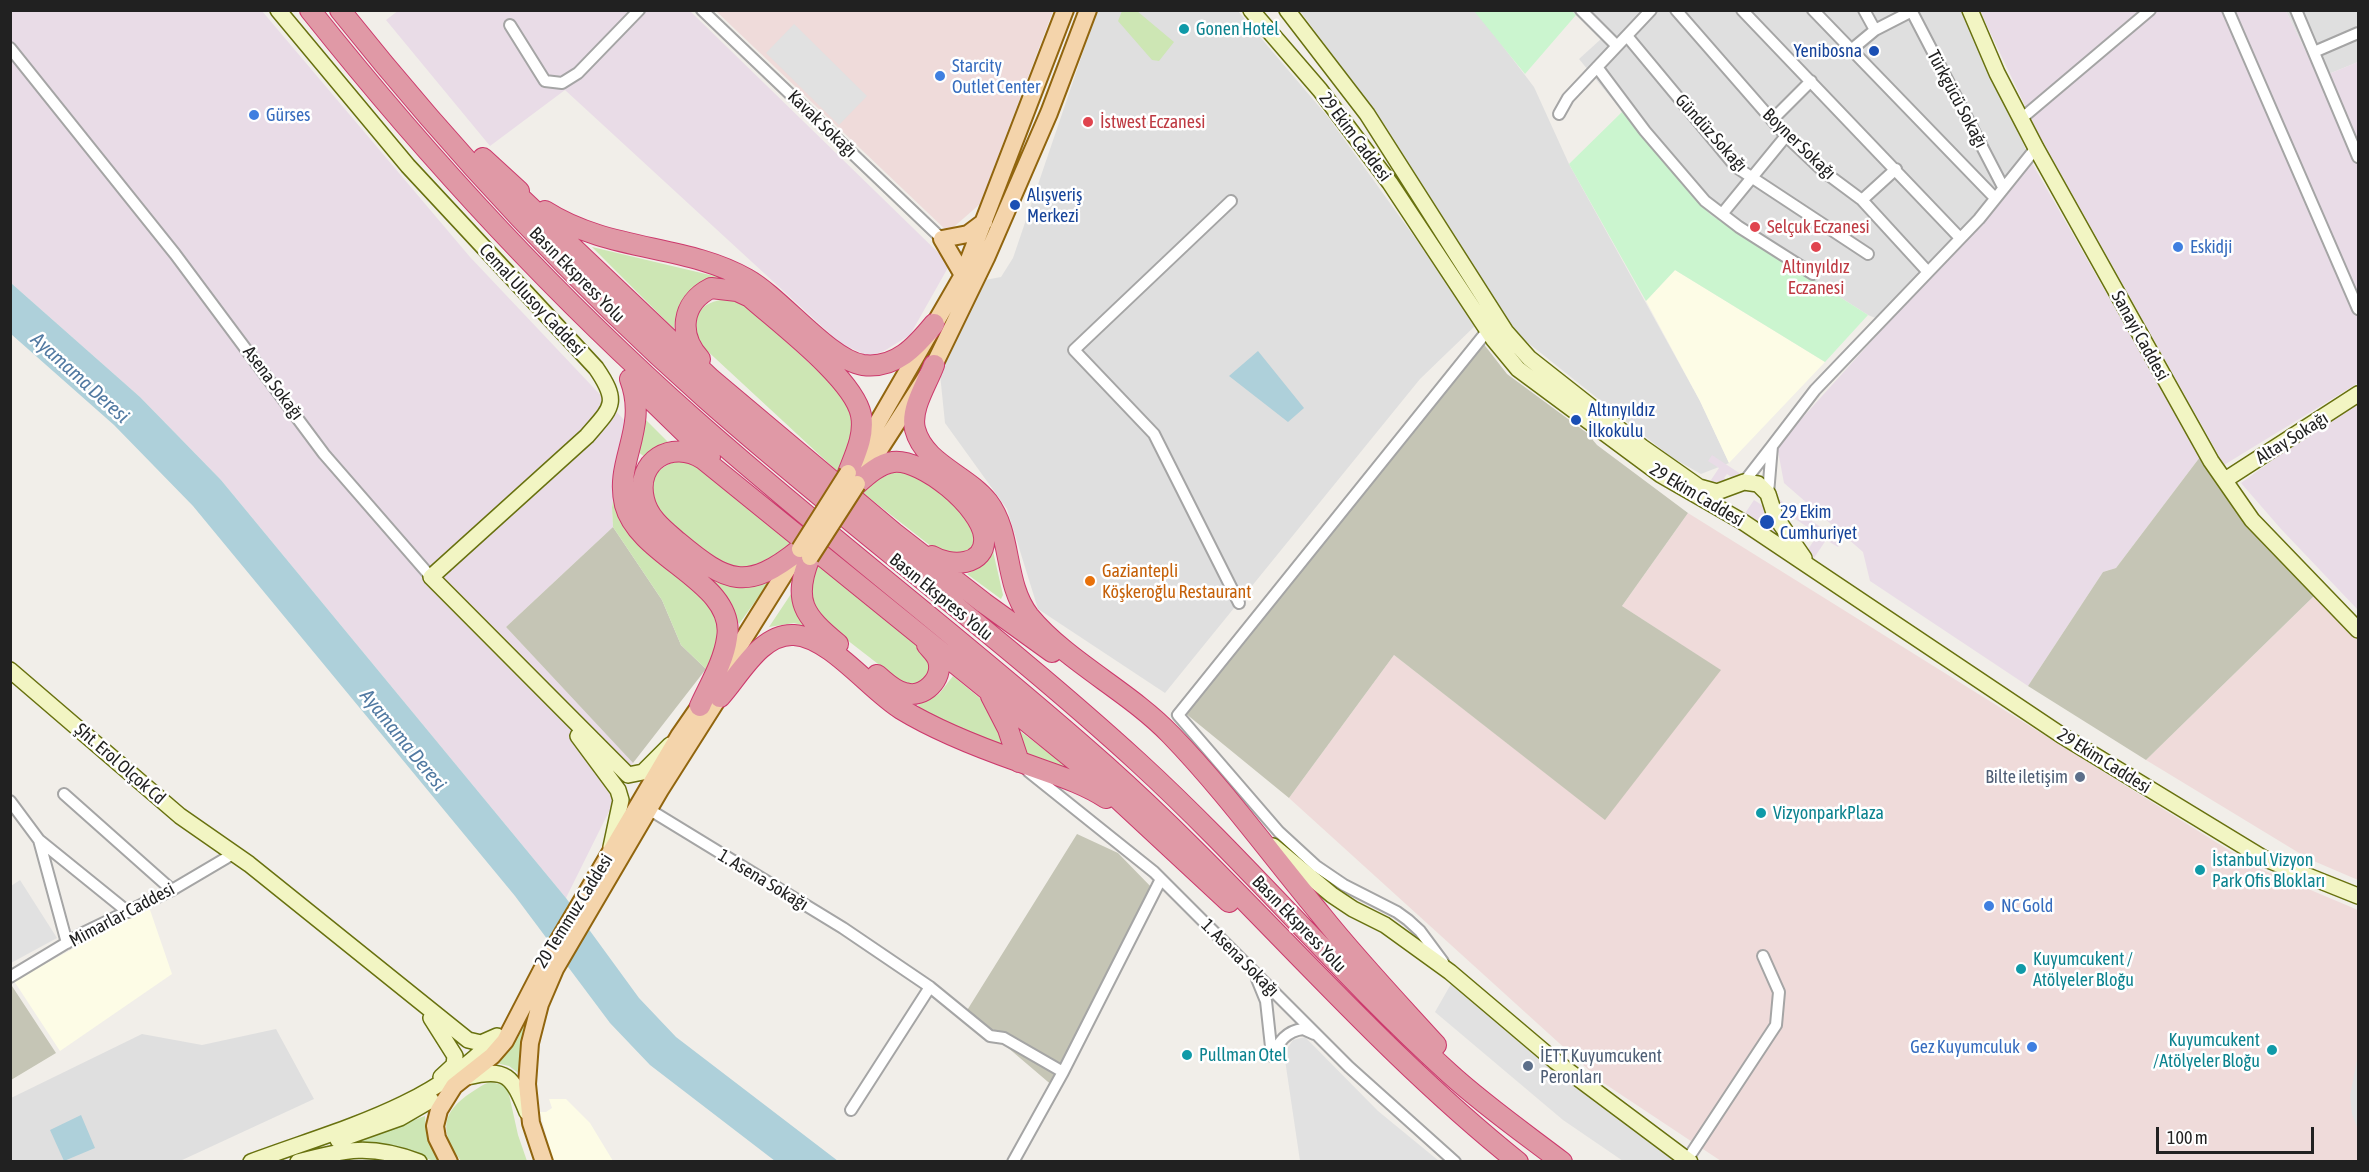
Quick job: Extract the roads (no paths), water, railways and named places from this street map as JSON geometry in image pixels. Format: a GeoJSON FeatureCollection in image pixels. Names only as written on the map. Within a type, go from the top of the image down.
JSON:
{"type":"FeatureCollection","features":[{"type":"Feature","properties":{"kind":"highway","name":"Basın Ekspress Yolu"},"geometry":{"type":"LineString","coordinates":[[310,10],[493,224],[608,340],[694,420],[1028,698],[1144,800],[1230,884],[1399,1059],[1518,1161]]}},
{"type":"Feature","properties":{"kind":"highway","name":"Basın Ekspress Yolu"},"geometry":{"type":"LineString","coordinates":[[340,10],[526,225],[649,346],[770,454],[1137,761],[1219,841],[1401,1027],[1469,1091],[1562,1161]]}},
{"type":"Feature","properties":{"kind":"highway"},"geometry":{"type":"LineString","coordinates":[[411,94],[442,117],[524,195],[570,225],[619,242],[712,264],[746,278],[778,301],[848,360],[861,365],[888,363],[902,357],[918,344],[934,324]]}},
{"type":"Feature","properties":{"kind":"highway"},"geometry":{"type":"LineString","coordinates":[[483,158],[516,195],[686,356],[894,533],[1017,628],[1122,693]]}},
{"type":"Feature","properties":{"kind":"highway"},"geometry":{"type":"LineString","coordinates":[[493,224],[513,255],[530,275],[735,483]]}},
{"type":"Feature","properties":{"kind":"highway"},"geometry":{"type":"LineString","coordinates":[[741,402],[697,357],[687,339],[685,318],[688,309],[700,294],[711,288],[737,291],[750,297],[828,367],[855,398],[862,427],[853,478]]}},
{"type":"Feature","properties":{"kind":"highway"},"geometry":{"type":"LineString","coordinates":[[934,365],[914,419],[918,439],[933,457],[988,502],[1001,530],[1010,577],[1028,614],[1058,644],[1122,693],[1171,735],[1379,984],[1500,1113]]}},
{"type":"Feature","properties":{"kind":"highway"},"geometry":{"type":"LineString","coordinates":[[630,379],[637,405],[635,429],[623,482],[629,518],[648,542],[714,597],[727,618],[725,649],[700,706]]}},
{"type":"Feature","properties":{"kind":"highway"},"geometry":{"type":"LineString","coordinates":[[805,553],[769,572],[741,578],[725,574],[701,561],[653,518],[644,501],[644,478],[648,467],[669,451],[684,451],[695,454],[735,483],[1089,772],[1343,1011],[1399,1059]]}},
{"type":"Feature","properties":{"kind":"highway"},"geometry":{"type":"LineString","coordinates":[[853,478],[892,462],[918,467],[969,505],[978,517],[985,539],[976,556],[968,562],[957,565],[946,564],[894,533]]}},
{"type":"Feature","properties":{"kind":"highway"},"geometry":{"type":"LineString","coordinates":[[805,553],[800,588],[804,609],[810,618],[891,686],[911,695],[923,692],[932,686],[939,671],[935,654],[911,628]]}},
{"type":"Feature","properties":{"kind":"highway"},"geometry":{"type":"LineString","coordinates":[[720,697],[763,646],[776,637],[801,636],[820,644],[878,693],[916,718],[1019,762],[1062,776],[1093,790],[1156,835]]}},
{"type":"Feature","properties":{"kind":"highway"},"geometry":{"type":"LineString","coordinates":[[988,690],[1004,720],[1019,762]]}},
{"type":"Feature","properties":{"kind":"main road","name":"Cemal Ulusoy Caddesi"},"geometry":{"type":"LineString","coordinates":[[278,10],[408,165],[596,368],[611,392],[610,410],[587,436],[431,577]]}},
{"type":"Feature","properties":{"kind":"main road"},"geometry":{"type":"LineString","coordinates":[[853,478],[934,324],[963,275],[1065,10]]}},
{"type":"Feature","properties":{"kind":"main road"},"geometry":{"type":"LineString","coordinates":[[1049,113],[1080,10]]}},
{"type":"Feature","properties":{"kind":"main road"},"geometry":{"type":"LineString","coordinates":[[449,1161],[437,1138],[435,1126],[439,1110],[461,1082],[505,1041],[601,881],[650,810],[720,697],[805,553],[853,478],[934,365],[986,258],[1049,113],[1088,10]]}},
{"type":"Feature","properties":{"kind":"main road","name":"29 Ekim Caddesi"},"geometry":{"type":"LineString","coordinates":[[1251,10],[1320,90],[1390,183],[1488,330],[1518,369],[1660,475],[1738,520],[2061,735],[2263,858],[2358,896]]}},
{"type":"Feature","properties":{"kind":"main road"},"geometry":{"type":"LineString","coordinates":[[1277,10],[1322,56]]}},
{"type":"Feature","properties":{"kind":"main road","name":"29 Ekim Caddesi"},"geometry":{"type":"LineString","coordinates":[[1287,10],[1378,131],[1506,332],[1529,358],[1642,447],[1699,487],[1717,492],[1741,483]]}},
{"type":"Feature","properties":{"kind":"main road","name":"Sanayi Caddesi"},"geometry":{"type":"LineString","coordinates":[[1970,10],[2036,148],[2169,387],[2225,480],[2252,520],[2358,630]]}},
{"type":"Feature","properties":{"kind":"main road"},"geometry":{"type":"LineString","coordinates":[[963,275],[942,239],[968,234],[985,221]]}},
{"type":"Feature","properties":{"kind":"main road","name":"Altay Sokağı"},"geometry":{"type":"LineString","coordinates":[[2225,480],[2358,394]]}},
{"type":"Feature","properties":{"kind":"main road"},"geometry":{"type":"LineString","coordinates":[[1768,497],[1766,513],[1761,518],[1738,520],[1728,501],[1732,489],[1741,483],[1758,483],[1768,497],[1790,541],[1812,568]]}},
{"type":"Feature","properties":{"kind":"main road","name":"20 Temmuz Caddesi"},"geometry":{"type":"LineString","coordinates":[[601,881],[610,853],[679,736],[805,553]]}},
{"type":"Feature","properties":{"kind":"main road","name":"Asena Sokağı"},"geometry":{"type":"LineString","coordinates":[[431,577],[554,701]]}},
{"type":"Feature","properties":{"kind":"main road","name":"Şht. Erol Olçok Cd"},"geometry":{"type":"LineString","coordinates":[[10,670],[180,816],[233,854],[406,992]]}},
{"type":"Feature","properties":{"kind":"main road"},"geometry":{"type":"LineString","coordinates":[[554,701],[628,775],[642,772],[679,736]]}},
{"type":"Feature","properties":{"kind":"main road"},"geometry":{"type":"LineString","coordinates":[[554,701],[618,790],[621,800],[610,853]]}},
{"type":"Feature","properties":{"kind":"main road"},"geometry":{"type":"LineString","coordinates":[[1240,816],[1332,895],[1353,909],[1385,925],[1450,972],[1555,1061],[1688,1161]]}},
{"type":"Feature","properties":{"kind":"main road"},"geometry":{"type":"LineString","coordinates":[[531,1123],[527,1084],[530,1042],[551,965]]}},
{"type":"Feature","properties":{"kind":"main road","name":"20 Temmuz Caddesi"},"geometry":{"type":"LineString","coordinates":[[253,1161],[334,1132],[417,1098],[460,1072],[497,1036],[532,977],[551,965]]}},
{"type":"Feature","properties":{"kind":"main road"},"geometry":{"type":"LineString","coordinates":[[406,992],[468,1040],[481,1043],[497,1036]]}},
{"type":"Feature","properties":{"kind":"main road"},"geometry":{"type":"LineString","coordinates":[[406,992],[435,1023],[455,1060],[454,1065],[417,1098]]}},
{"type":"Feature","properties":{"kind":"main road"},"geometry":{"type":"LineString","coordinates":[[253,1161],[357,1135],[400,1118],[461,1082],[494,1071],[514,1081],[544,1161]]}},
{"type":"Feature","properties":{"kind":"main road"},"geometry":{"type":"LineString","coordinates":[[298,1161],[332,1152],[366,1149],[384,1150],[419,1161]]}},
{"type":"Feature","properties":{"kind":"street"},"geometry":{"type":"LineString","coordinates":[[510,26],[545,81],[562,83],[578,73],[639,10]]}},
{"type":"Feature","properties":{"kind":"street","name":"Kavak Sokağı"},"geometry":{"type":"LineString","coordinates":[[702,10],[942,239]]}},
{"type":"Feature","properties":{"kind":"street"},"geometry":{"type":"LineString","coordinates":[[1581,10],[1617,46]]}},
{"type":"Feature","properties":{"kind":"street"},"geometry":{"type":"LineString","coordinates":[[1558,114],[1568,98],[1651,10]]}},
{"type":"Feature","properties":{"kind":"street","name":"Boyner Sokağı"},"geometry":{"type":"LineString","coordinates":[[1676,10],[1786,136],[1823,171],[1863,200],[1928,272]]}},
{"type":"Feature","properties":{"kind":"street"},"geometry":{"type":"LineString","coordinates":[[1742,10],[1960,238]]}},
{"type":"Feature","properties":{"kind":"street"},"geometry":{"type":"LineString","coordinates":[[1813,10],[1995,198]]}},
{"type":"Feature","properties":{"kind":"street"},"geometry":{"type":"LineString","coordinates":[[1864,10],[1875,30]]}},
{"type":"Feature","properties":{"kind":"street"},"geometry":{"type":"LineString","coordinates":[[2021,119],[2150,10]]}},
{"type":"Feature","properties":{"kind":"street"},"geometry":{"type":"LineString","coordinates":[[2228,10],[2358,309]]}},
{"type":"Feature","properties":{"kind":"street"},"geometry":{"type":"LineString","coordinates":[[1851,50],[1875,30],[1911,11]]}},
{"type":"Feature","properties":{"kind":"street","name":"Türkgücü Sokağı"},"geometry":{"type":"LineString","coordinates":[[1911,11],[2003,187]]}},
{"type":"Feature","properties":{"kind":"street"},"geometry":{"type":"LineString","coordinates":[[2298,11],[2358,157]]}},
{"type":"Feature","properties":{"kind":"street"},"geometry":{"type":"LineString","coordinates":[[2314,52],[2358,33]]}},
{"type":"Feature","properties":{"kind":"street","name":"Gündüz Sokağı"},"geometry":{"type":"LineString","coordinates":[[1627,36],[1736,167],[1868,254]]}},
{"type":"Feature","properties":{"kind":"street","name":"Asena Sokağı"},"geometry":{"type":"LineString","coordinates":[[10,48],[161,236],[324,454],[431,577]]}},
{"type":"Feature","properties":{"kind":"street"},"geometry":{"type":"LineString","coordinates":[[1597,67],[1652,140],[1705,201],[1813,274]]}},
{"type":"Feature","properties":{"kind":"street"},"geometry":{"type":"LineString","coordinates":[[1772,120],[1811,81]]}},
{"type":"Feature","properties":{"kind":"street"},"geometry":{"type":"LineString","coordinates":[[1722,214],[1786,136]]}},
{"type":"Feature","properties":{"kind":"street"},"geometry":{"type":"LineString","coordinates":[[1741,483],[1829,374],[1960,238],[2036,148]]}},
{"type":"Feature","properties":{"kind":"street"},"geometry":{"type":"LineString","coordinates":[[1863,200],[1896,169]]}},
{"type":"Feature","properties":{"kind":"street"},"geometry":{"type":"LineString","coordinates":[[1230,201],[1074,350],[1154,434],[1239,603]]}},
{"type":"Feature","properties":{"kind":"street"},"geometry":{"type":"LineString","coordinates":[[1450,972],[1408,920],[1344,885],[1316,866],[1279,832],[1178,715],[1488,330]]}},
{"type":"Feature","properties":{"kind":"street"},"geometry":{"type":"LineString","coordinates":[[1768,497],[1772,446]]}},
{"type":"Feature","properties":{"kind":"street","name":"1. Asena Sokağı"},"geometry":{"type":"LineString","coordinates":[[1019,762],[1161,879],[1349,1067],[1455,1161]]}},
{"type":"Feature","properties":{"kind":"street"},"geometry":{"type":"LineString","coordinates":[[64,794],[172,890]]}},
{"type":"Feature","properties":{"kind":"street"},"geometry":{"type":"LineString","coordinates":[[10,801],[39,840],[128,912]]}},
{"type":"Feature","properties":{"kind":"street","name":"1. Asena Sokağı"},"geometry":{"type":"LineString","coordinates":[[650,810],[843,928],[930,987],[990,1036],[1004,1038],[1063,1072]]}},
{"type":"Feature","properties":{"kind":"street"},"geometry":{"type":"LineString","coordinates":[[39,840],[67,943]]}},
{"type":"Feature","properties":{"kind":"street","name":"Mimarlar Caddesi"},"geometry":{"type":"LineString","coordinates":[[10,977],[67,943],[172,890],[233,854]]}},
{"type":"Feature","properties":{"kind":"street"},"geometry":{"type":"LineString","coordinates":[[1012,1161],[1063,1072],[1161,879]]}},
{"type":"Feature","properties":{"kind":"street"},"geometry":{"type":"LineString","coordinates":[[1688,1161],[1744,1078],[1776,1025],[1779,993],[1763,956]]}},
{"type":"Feature","properties":{"kind":"street"},"geometry":{"type":"LineString","coordinates":[[1253,970],[1266,1000],[1272,1056],[1283,1038],[1296,1030],[1309,1030],[1319,1037]]}},
{"type":"Feature","properties":{"kind":"street"},"geometry":{"type":"LineString","coordinates":[[851,1110],[930,987]]}},
{"type":"Feature","properties":{"kind":"water","name":"Ayamama Deresi"},"geometry":{"type":"Polygon","coordinates":[[[11,283],[140,397],[221,480],[566,898],[639,998],[676,1037],[838,1161],[775,1161],[650,1065],[610,1023],[515,896],[193,506],[114,425],[11,334],[11,283]]]}},
{"type":"Feature","properties":{"kind":"water"},"geometry":{"type":"Polygon","coordinates":[[[1258,351],[1304,408],[1288,422],[1229,376],[1258,351]]]}},
{"type":"Feature","properties":{"kind":"water"},"geometry":{"type":"Polygon","coordinates":[[[81,1115],[95,1148],[64,1161],[50,1130],[81,1115]]]}},
{"type":"Feature","properties":{"kind":"place","name":"Gonen Hotel"},"geometry":{"type":"Point","coordinates":[1184,29]}},
{"type":"Feature","properties":{"kind":"place","name":"Yenibosna"},"geometry":{"type":"Point","coordinates":[1874,51]}},
{"type":"Feature","properties":{"kind":"place","name":"Starcity Outlet Center"},"geometry":{"type":"Point","coordinates":[940,76]}},
{"type":"Feature","properties":{"kind":"place","name":"Gürses"},"geometry":{"type":"Point","coordinates":[254,115]}},
{"type":"Feature","properties":{"kind":"place","name":"İstwest Eczanesi"},"geometry":{"type":"Point","coordinates":[1088,122]}},
{"type":"Feature","properties":{"kind":"place","name":"Alışveriş Merkezi"},"geometry":{"type":"Point","coordinates":[1015,205]}},
{"type":"Feature","properties":{"kind":"place","name":"Selçuk Eczanesi"},"geometry":{"type":"Point","coordinates":[1755,227]}},
{"type":"Feature","properties":{"kind":"place","name":"Altınyıldız Eczanesi"},"geometry":{"type":"Point","coordinates":[1816,247]}},
{"type":"Feature","properties":{"kind":"place","name":"Eskidji"},"geometry":{"type":"Point","coordinates":[2178,247]}},
{"type":"Feature","properties":{"kind":"place","name":"Altınyıldız İlkokulu"},"geometry":{"type":"Point","coordinates":[1576,420]}},
{"type":"Feature","properties":{"kind":"place","name":"29 Ekim Cumhuriyet"},"geometry":{"type":"Point","coordinates":[1767,522]}},
{"type":"Feature","properties":{"kind":"place","name":"Gaziantepli Köşkeroğlu Restaurant"},"geometry":{"type":"Point","coordinates":[1090,581]}},
{"type":"Feature","properties":{"kind":"place","name":"Bilte iletişim"},"geometry":{"type":"Point","coordinates":[2080,777]}},
{"type":"Feature","properties":{"kind":"place","name":"VizyonparkPlaza"},"geometry":{"type":"Point","coordinates":[1761,813]}},
{"type":"Feature","properties":{"kind":"place","name":"İstanbul Vizyon Park Ofis Blokları"},"geometry":{"type":"Point","coordinates":[2200,870]}},
{"type":"Feature","properties":{"kind":"place","name":"NC Gold"},"geometry":{"type":"Point","coordinates":[1989,906]}},
{"type":"Feature","properties":{"kind":"place","name":"Kuyumcukent / Atölyeler Bloğu"},"geometry":{"type":"Point","coordinates":[2021,969]}},
{"type":"Feature","properties":{"kind":"place","name":"Gez Kuyumculuk"},"geometry":{"type":"Point","coordinates":[2032,1047]}},
{"type":"Feature","properties":{"kind":"place","name":"Kuyumcukent /Atölyeler Bloğu"},"geometry":{"type":"Point","coordinates":[2272,1050]}},
{"type":"Feature","properties":{"kind":"place","name":"Pullman Otel"},"geometry":{"type":"Point","coordinates":[1187,1055]}},
{"type":"Feature","properties":{"kind":"place","name":"İETT Kuyumcukent Peronları"},"geometry":{"type":"Point","coordinates":[1528,1066]}}]}
